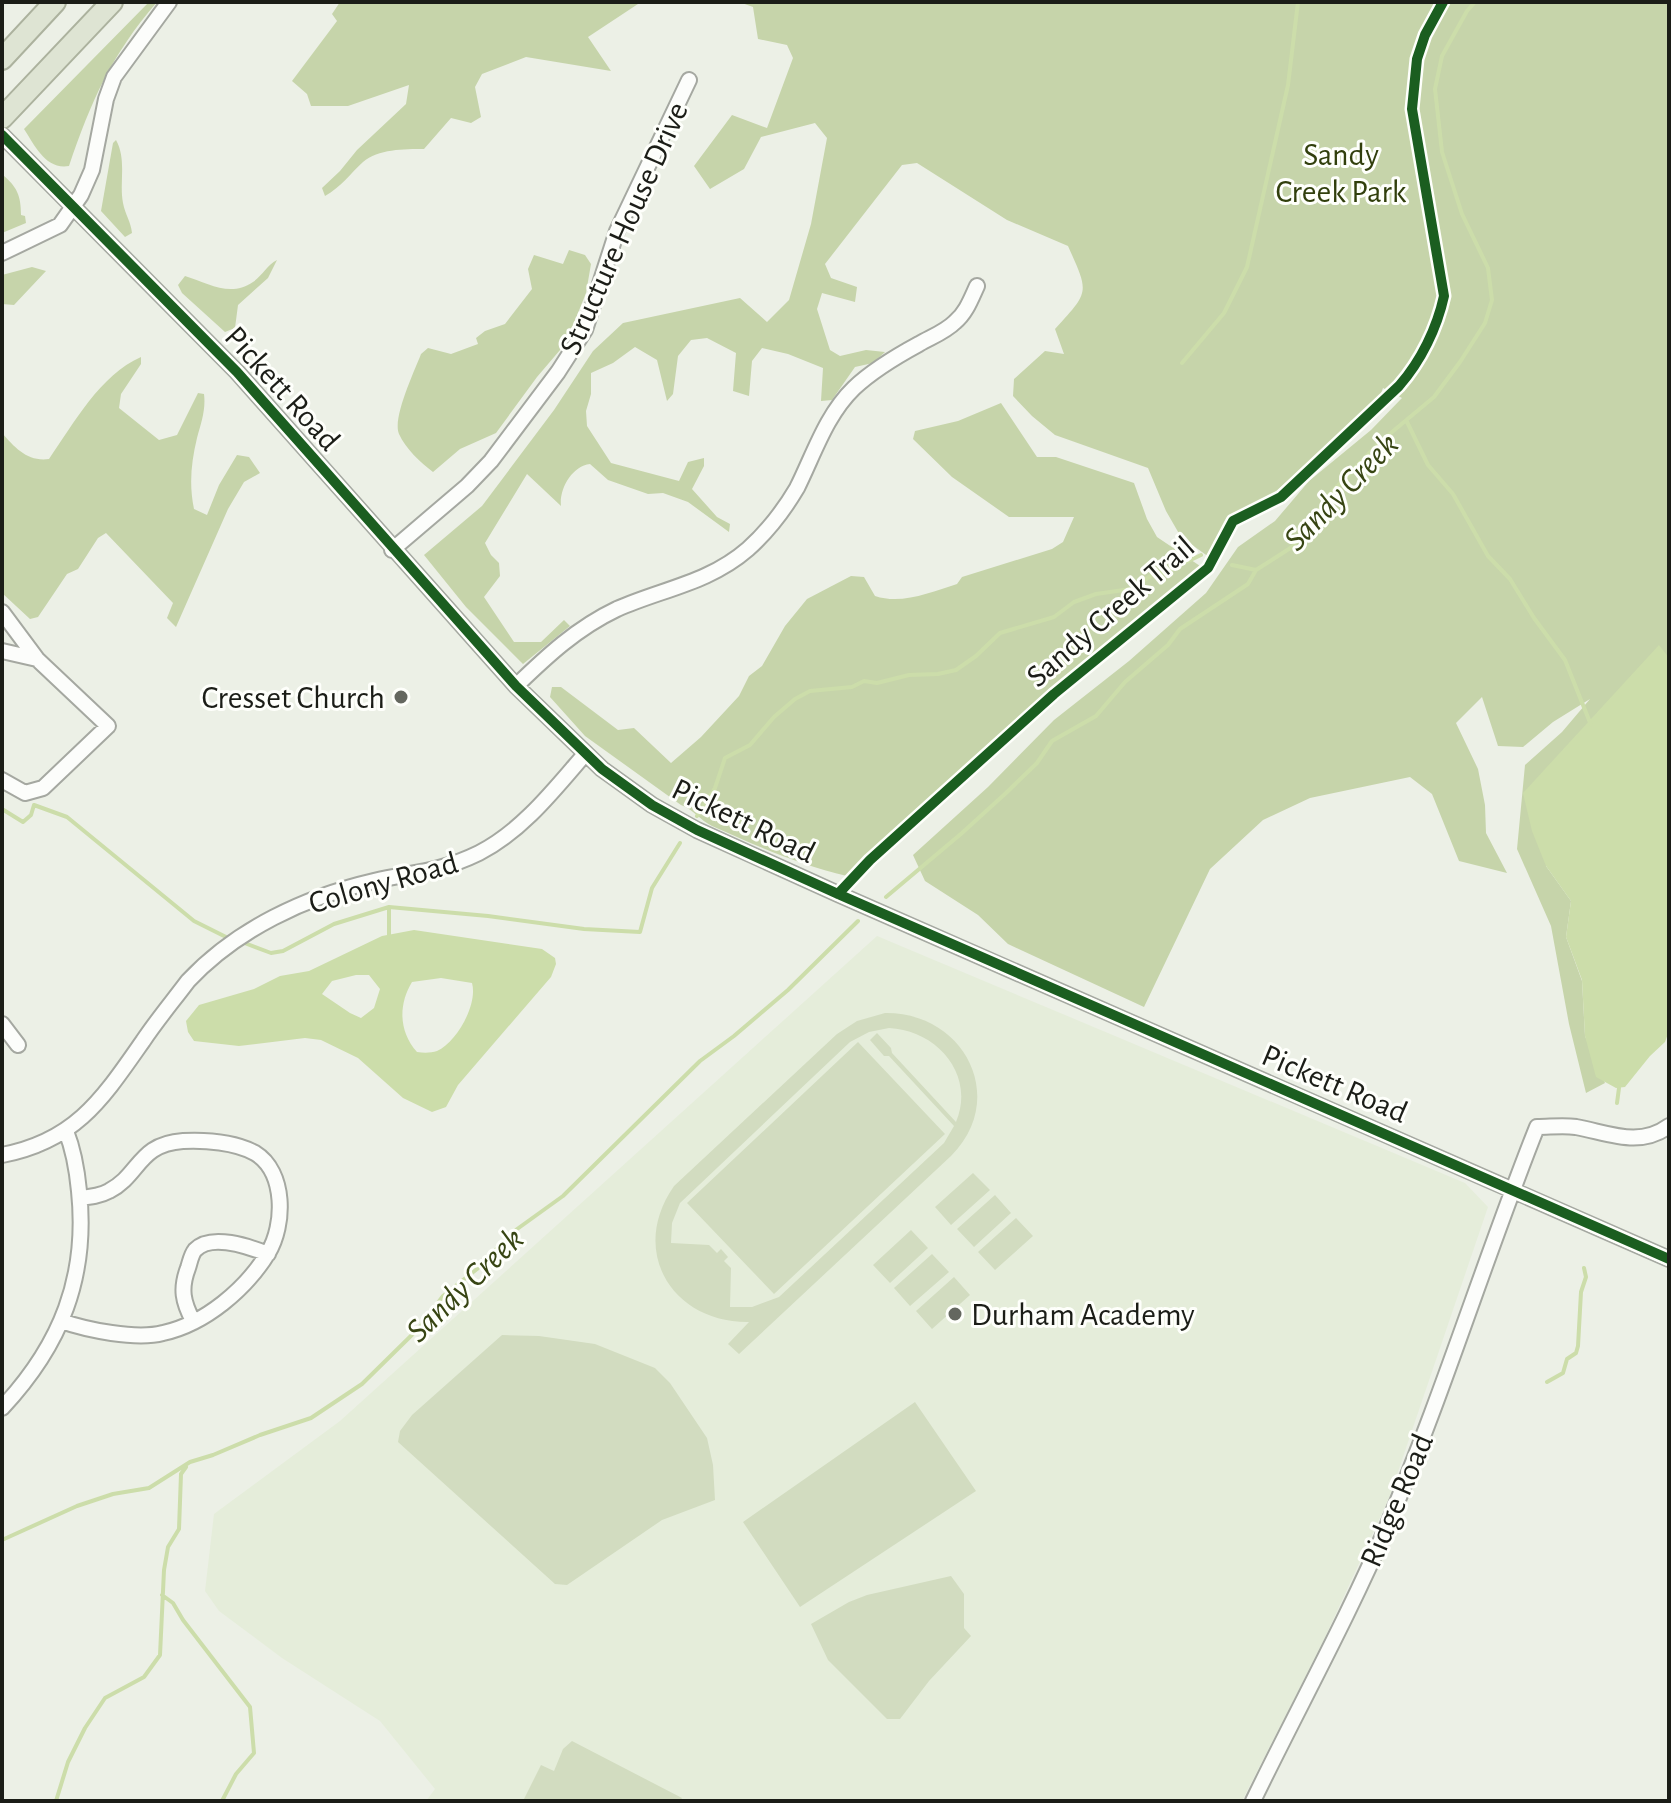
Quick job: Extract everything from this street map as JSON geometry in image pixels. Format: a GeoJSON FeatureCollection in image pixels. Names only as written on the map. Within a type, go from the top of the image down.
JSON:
{"type":"FeatureCollection","features":[{"type":"Feature","properties":{"kind":"highway"},"geometry":{"type":"LineString","coordinates":[[2,59],[55,2]]}},
{"type":"Feature","properties":{"kind":"highway"},"geometry":{"type":"LineString","coordinates":[[2,118],[112,2]]}},
{"type":"Feature","properties":{"kind":"street"},"geometry":{"type":"LineString","coordinates":[[2,253],[60,225],[73,207],[92,170],[106,99],[114,77],[169,2]]}},
{"type":"Feature","properties":{"kind":"street","name":"Structure House Drive"},"geometry":{"type":"LineString","coordinates":[[392,550],[467,486],[491,461],[579,340],[594,306],[617,231],[689,80]]}},
{"type":"Feature","properties":{"kind":"street","name":"Pickett Road"},"geometry":{"type":"LineString","coordinates":[[2,135],[237,372],[516,686],[585,754],[623,785],[697,830],[1669,1259]]}},
{"type":"Feature","properties":{"kind":"street"},"geometry":{"type":"LineString","coordinates":[[516,686],[547,656],[588,624],[643,598],[707,577],[747,550],[781,512],[796,489],[818,441],[839,405],[852,390],[890,360],[956,322],[977,286]]}},
{"type":"Feature","properties":{"kind":"street"},"geometry":{"type":"LineString","coordinates":[[2,612],[37,659],[108,726],[43,788],[25,793],[2,780]]}},
{"type":"Feature","properties":{"kind":"street"},"geometry":{"type":"LineString","coordinates":[[2,651],[37,659]]}},
{"type":"Feature","properties":{"kind":"street","name":"Colony Road"},"geometry":{"type":"LineString","coordinates":[[2,1155],[34,1148],[66,1131],[105,1095],[188,981],[245,934],[314,898],[376,881],[440,870],[479,853],[520,824],[585,754]]}},
{"type":"Feature","properties":{"kind":"street"},"geometry":{"type":"LineString","coordinates":[[2,1024],[18,1045]]}},
{"type":"Feature","properties":{"kind":"street","name":"Ridge Road"},"geometry":{"type":"LineString","coordinates":[[1253,1801],[1387,1527],[1537,1127],[1573,1127],[1646,1138],[1669,1126]]}},
{"type":"Feature","properties":{"kind":"street"},"geometry":{"type":"LineString","coordinates":[[2,1408],[31,1374],[61,1321],[78,1269],[82,1231],[80,1198],[76,1160],[66,1131]]}},
{"type":"Feature","properties":{"kind":"street"},"geometry":{"type":"LineString","coordinates":[[61,1321],[96,1330],[149,1335],[170,1331],[193,1321],[243,1287],[268,1254],[278,1229],[280,1203],[271,1169],[256,1154],[233,1145],[197,1141],[162,1145],[149,1152],[112,1190],[80,1198]]}},
{"type":"Feature","properties":{"kind":"street"},"geometry":{"type":"LineString","coordinates":[[193,1321],[182,1297],[183,1279],[195,1250],[202,1245],[220,1243],[244,1246],[268,1254]]}},
{"type":"Feature","properties":{"kind":"shaded area"},"geometry":{"type":"Polygon","coordinates":[[[1659,645],[1669,658],[1669,1031],[1665,1042],[1625,1087],[1616,1088],[1596,1077],[1585,1036],[1582,980],[1566,937],[1571,901],[1546,866],[1532,831],[1523,793],[1659,645]]]}},
{"type":"Feature","properties":{"kind":"shaded area"},"geometry":{"type":"Polygon","coordinates":[[[414,930],[542,949],[555,958],[551,977],[458,1085],[446,1107],[432,1112],[403,1098],[358,1058],[321,1040],[305,1038],[239,1046],[194,1041],[188,1032],[186,1021],[199,1005],[254,989],[280,976],[309,971],[382,936],[414,930]],[[369,975],[332,981],[322,994],[361,1018],[374,1008],[380,989],[369,975]],[[441,978],[412,982],[404,1000],[404,1027],[417,1052],[435,1052],[452,1040],[469,1011],[472,983],[441,978]]]}},
{"type":"Feature","properties":{"kind":"shaded area","name":"Durham Academy"},"geometry":{"type":"Polygon","coordinates":[[[877,936],[1465,1183],[1488,1207],[1389,1498],[1322,1644],[1242,1801],[426,1801],[435,1789],[380,1721],[282,1658],[219,1611],[205,1591],[214,1514],[340,1421],[877,936]]]}},
{"type":"Feature","properties":{"kind":"shaded area"},"geometry":{"type":"Polygon","coordinates":[[[885,1013],[913,1016],[937,1027],[956,1043],[969,1062],[976,1085],[976,1109],[968,1133],[951,1156],[739,1354],[728,1344],[749,1322],[722,1319],[699,1310],[680,1297],[666,1279],[657,1258],[656,1235],[661,1211],[674,1186],[837,1034],[857,1021],[885,1013]],[[889,1028],[869,1032],[850,1042],[680,1203],[672,1223],[671,1243],[709,1245],[717,1253],[721,1249],[728,1257],[724,1261],[731,1268],[730,1307],[752,1307],[779,1297],[944,1143],[954,1126],[889,1056],[884,1056],[870,1040],[877,1033],[956,1122],[961,1104],[961,1087],[956,1072],[936,1046],[906,1031],[889,1028]]]}},
{"type":"Feature","properties":{"kind":"shaded area"},"geometry":{"type":"Polygon","coordinates":[[[858,1042],[945,1134],[774,1294],[687,1203],[858,1042]]]}},
{"type":"Feature","properties":{"kind":"shaded area"},"geometry":{"type":"Polygon","coordinates":[[[973,1173],[990,1190],[951,1225],[935,1207],[973,1173]]]}},
{"type":"Feature","properties":{"kind":"shaded area"},"geometry":{"type":"Polygon","coordinates":[[[995,1195],[1011,1213],[974,1247],[957,1229],[995,1195]]]}},
{"type":"Feature","properties":{"kind":"shaded area"},"geometry":{"type":"Polygon","coordinates":[[[1016,1218],[1033,1236],[995,1270],[978,1252],[1016,1218]]]}},
{"type":"Feature","properties":{"kind":"shaded area"},"geometry":{"type":"Polygon","coordinates":[[[911,1230],[928,1248],[890,1283],[873,1265],[911,1230]]]}},
{"type":"Feature","properties":{"kind":"shaded area"},"geometry":{"type":"Polygon","coordinates":[[[932,1254],[949,1272],[910,1306],[894,1288],[932,1254]]]}},
{"type":"Feature","properties":{"kind":"shaded area"},"geometry":{"type":"Polygon","coordinates":[[[954,1277],[970,1295],[932,1329],[916,1311],[954,1277]]]}},
{"type":"Feature","properties":{"kind":"shaded area"},"geometry":{"type":"Polygon","coordinates":[[[502,1335],[539,1336],[595,1344],[655,1368],[670,1383],[707,1438],[713,1465],[715,1500],[662,1520],[567,1585],[555,1584],[398,1442],[400,1431],[412,1415],[502,1335]]]}},
{"type":"Feature","properties":{"kind":"shaded area"},"geometry":{"type":"Polygon","coordinates":[[[915,1402],[976,1491],[800,1607],[743,1522],[915,1402]]]}},
{"type":"Feature","properties":{"kind":"shaded area"},"geometry":{"type":"Polygon","coordinates":[[[951,1576],[964,1594],[964,1628],[971,1636],[929,1681],[900,1719],[887,1719],[828,1660],[811,1624],[867,1595],[951,1576]]]}},
{"type":"Feature","properties":{"kind":"shaded area"},"geometry":{"type":"Polygon","coordinates":[[[572,1741],[682,1798],[680,1801],[523,1801],[541,1765],[554,1771],[563,1749],[572,1741]]]}},
{"type":"Feature","properties":{"kind":"green space"},"geometry":{"type":"Polygon","coordinates":[[[149,2],[157,2],[127,40],[104,79],[69,166],[48,161],[24,129],[149,2]]]}},
{"type":"Feature","properties":{"kind":"green space"},"geometry":{"type":"Polygon","coordinates":[[[340,2],[641,2],[588,37],[611,71],[526,57],[482,74],[475,87],[481,117],[471,123],[451,118],[424,149],[376,154],[325,196],[322,188],[406,104],[409,85],[348,106],[311,106],[307,94],[292,81],[337,21],[332,14],[340,2]]]}},
{"type":"Feature","properties":{"kind":"green space","name":"Sandy Creek Park"},"geometry":{"type":"Polygon","coordinates":[[[739,2],[1669,2],[1669,659],[1546,866],[1571,901],[1566,937],[1582,981],[1585,1036],[1605,1083],[1586,1093],[1569,1024],[1551,926],[1517,849],[1525,765],[1562,732],[1590,699],[1553,722],[1523,747],[1498,746],[1482,697],[1456,723],[1478,769],[1485,805],[1486,833],[1507,873],[1459,861],[1432,794],[1410,777],[1310,798],[1263,820],[1210,869],[1144,1007],[1008,944],[978,915],[925,881],[913,855],[988,787],[1054,720],[1129,661],[1206,593],[1238,547],[1275,521],[1309,481],[1371,430],[1402,398],[1383,388],[1380,396],[1270,497],[1238,512],[1214,541],[1209,557],[1181,537],[1148,468],[1055,435],[1013,396],[1014,379],[1045,351],[1064,354],[1055,329],[1075,307],[1082,291],[1080,273],[1068,246],[1007,220],[917,163],[902,165],[825,264],[831,278],[857,287],[855,302],[822,293],[817,309],[830,350],[840,356],[866,350],[885,352],[873,363],[855,367],[832,400],[821,401],[823,368],[762,348],[752,361],[749,396],[733,391],[736,353],[707,338],[691,340],[678,356],[673,394],[667,401],[657,360],[635,347],[613,363],[591,373],[587,426],[611,463],[679,481],[688,462],[704,458],[704,466],[692,489],[717,517],[730,524],[729,532],[688,502],[663,493],[648,494],[608,480],[590,464],[578,469],[568,479],[561,506],[527,474],[485,543],[499,563],[500,576],[484,597],[514,642],[541,642],[564,620],[570,626],[523,664],[466,607],[424,555],[482,506],[554,410],[593,351],[623,323],[740,298],[767,322],[789,300],[811,224],[827,138],[815,123],[761,137],[744,169],[710,189],[694,166],[732,115],[767,128],[793,58],[787,45],[758,39],[753,7],[739,2]]]}},
{"type":"Feature","properties":{"kind":"green space"},"geometry":{"type":"Polygon","coordinates":[[[116,140],[122,163],[123,203],[132,233],[125,237],[101,211],[116,140]]]}},
{"type":"Feature","properties":{"kind":"green space"},"geometry":{"type":"Polygon","coordinates":[[[2,174],[17,192],[21,215],[25,216],[26,223],[2,233],[2,174]]]}},
{"type":"Feature","properties":{"kind":"green space"},"geometry":{"type":"Polygon","coordinates":[[[569,250],[585,255],[591,264],[586,293],[566,343],[496,433],[460,449],[433,472],[405,445],[398,427],[401,406],[421,354],[428,348],[451,354],[478,344],[476,338],[505,324],[532,289],[528,269],[534,255],[563,264],[569,250]]]}},
{"type":"Feature","properties":{"kind":"green space"},"geometry":{"type":"Polygon","coordinates":[[[277,260],[268,278],[238,305],[235,328],[225,332],[182,293],[178,285],[185,276],[219,288],[244,287],[277,260]]]}},
{"type":"Feature","properties":{"kind":"green space"},"geometry":{"type":"Polygon","coordinates":[[[32,267],[46,271],[14,305],[2,304],[2,275],[32,267]]]}},
{"type":"Feature","properties":{"kind":"green space"},"geometry":{"type":"Polygon","coordinates":[[[141,357],[141,364],[121,394],[119,408],[159,440],[177,435],[198,393],[204,394],[204,411],[192,465],[194,509],[207,515],[219,485],[237,455],[249,457],[260,473],[244,482],[228,509],[176,627],[167,618],[173,603],[106,533],[98,538],[78,569],[67,574],[38,617],[30,619],[2,593],[2,433],[28,456],[49,459],[100,388],[126,365],[141,357]]]}},
{"type":"Feature","properties":{"kind":"green space"},"geometry":{"type":"Polygon","coordinates":[[[1001,403],[1037,457],[1056,457],[1134,483],[1157,537],[1203,568],[1052,688],[877,845],[847,876],[778,854],[708,824],[585,736],[550,697],[552,687],[561,687],[618,730],[634,728],[671,763],[701,737],[739,696],[749,676],[762,666],[785,626],[807,599],[851,576],[864,577],[875,596],[896,599],[916,596],[957,584],[962,577],[1052,549],[1063,542],[1074,517],[1009,517],[952,477],[913,439],[915,431],[958,421],[1001,403]]]}},
{"type":"Feature","properties":{"kind":"waterway"},"geometry":{"type":"LineString","coordinates":[[1182,363],[1224,313],[1247,267],[1288,85],[1298,2]]}},
{"type":"Feature","properties":{"kind":"waterway","name":"Sandy Creek"},"geometry":{"type":"LineString","coordinates":[[886,897],[1006,793],[1037,763],[1052,741],[1096,716],[1125,682],[1168,645],[1180,629],[1248,584],[1256,570],[1292,547],[1313,523],[1325,499],[1380,442],[1434,397],[1460,362],[1485,323],[1492,300],[1488,268],[1462,214],[1442,152],[1435,89],[1442,56],[1475,2]]}},
{"type":"Feature","properties":{"kind":"waterway"},"geometry":{"type":"LineString","coordinates":[[1407,422],[1428,465],[1453,494],[1488,556],[1510,579],[1565,660],[1591,725]]}},
{"type":"Feature","properties":{"kind":"waterway"},"geometry":{"type":"LineString","coordinates":[[697,816],[715,788],[725,758],[750,745],[774,717],[810,691],[956,670],[1000,633],[1054,617],[1074,602],[1096,594],[1131,589],[1155,573],[1163,573],[1201,555]]}},
{"type":"Feature","properties":{"kind":"waterway"},"geometry":{"type":"LineString","coordinates":[[1232,565],[1256,570]]}},
{"type":"Feature","properties":{"kind":"waterway"},"geometry":{"type":"LineString","coordinates":[[2,809],[23,822],[31,815],[34,805],[67,817],[194,921],[230,939]]}},
{"type":"Feature","properties":{"kind":"waterway"},"geometry":{"type":"LineString","coordinates":[[242,942],[271,953],[283,951],[334,924],[389,907],[584,929],[640,932],[652,888],[680,843]]}},
{"type":"Feature","properties":{"kind":"waterway"},"geometry":{"type":"LineString","coordinates":[[389,907],[389,937]]}},
{"type":"Feature","properties":{"kind":"waterway","name":"Sandy Creek"},"geometry":{"type":"LineString","coordinates":[[2,1540],[77,1506],[113,1494],[149,1488],[190,1462],[311,1418],[362,1384],[420,1327],[443,1296],[477,1269],[513,1232],[563,1196],[700,1061],[788,990],[858,921]]}},
{"type":"Feature","properties":{"kind":"waterway"},"geometry":{"type":"LineString","coordinates":[[1617,1103],[1619,1088]]}},
{"type":"Feature","properties":{"kind":"waterway"},"geometry":{"type":"LineString","coordinates":[[1547,1382],[1563,1373],[1567,1359],[1576,1353],[1581,1292],[1586,1277],[1584,1268]]}},
{"type":"Feature","properties":{"kind":"waterway"},"geometry":{"type":"LineString","coordinates":[[56,1801],[68,1762],[105,1698],[144,1677],[160,1655],[164,1570],[168,1547],[179,1529],[181,1474],[186,1467]]}},
{"type":"Feature","properties":{"kind":"waterway"},"geometry":{"type":"LineString","coordinates":[[162,1595],[173,1603],[250,1707],[254,1753],[236,1774],[222,1801]]}},
{"type":"Feature","properties":{"kind":"cycle path","name":"Sandy Creek Trail"},"geometry":{"type":"LineString","coordinates":[[838,894],[870,860],[1054,694],[1208,568],[1233,521],[1281,497],[1399,386],[1414,366],[1432,332],[1444,296],[1412,109],[1417,59],[1425,35],[1443,2]]}},
{"type":"Feature","properties":{"kind":"cycle path"},"geometry":{"type":"LineString","coordinates":[[2,135],[237,372],[516,686],[602,769],[652,805],[697,830],[838,894],[1669,1259]]}},
{"type":"Feature","properties":{"kind":"place","name":"Cresset Church"},"geometry":{"type":"Point","coordinates":[401,697]}},
{"type":"Feature","properties":{"kind":"place","name":"Durham Academy"},"geometry":{"type":"Point","coordinates":[955,1314]}}]}
